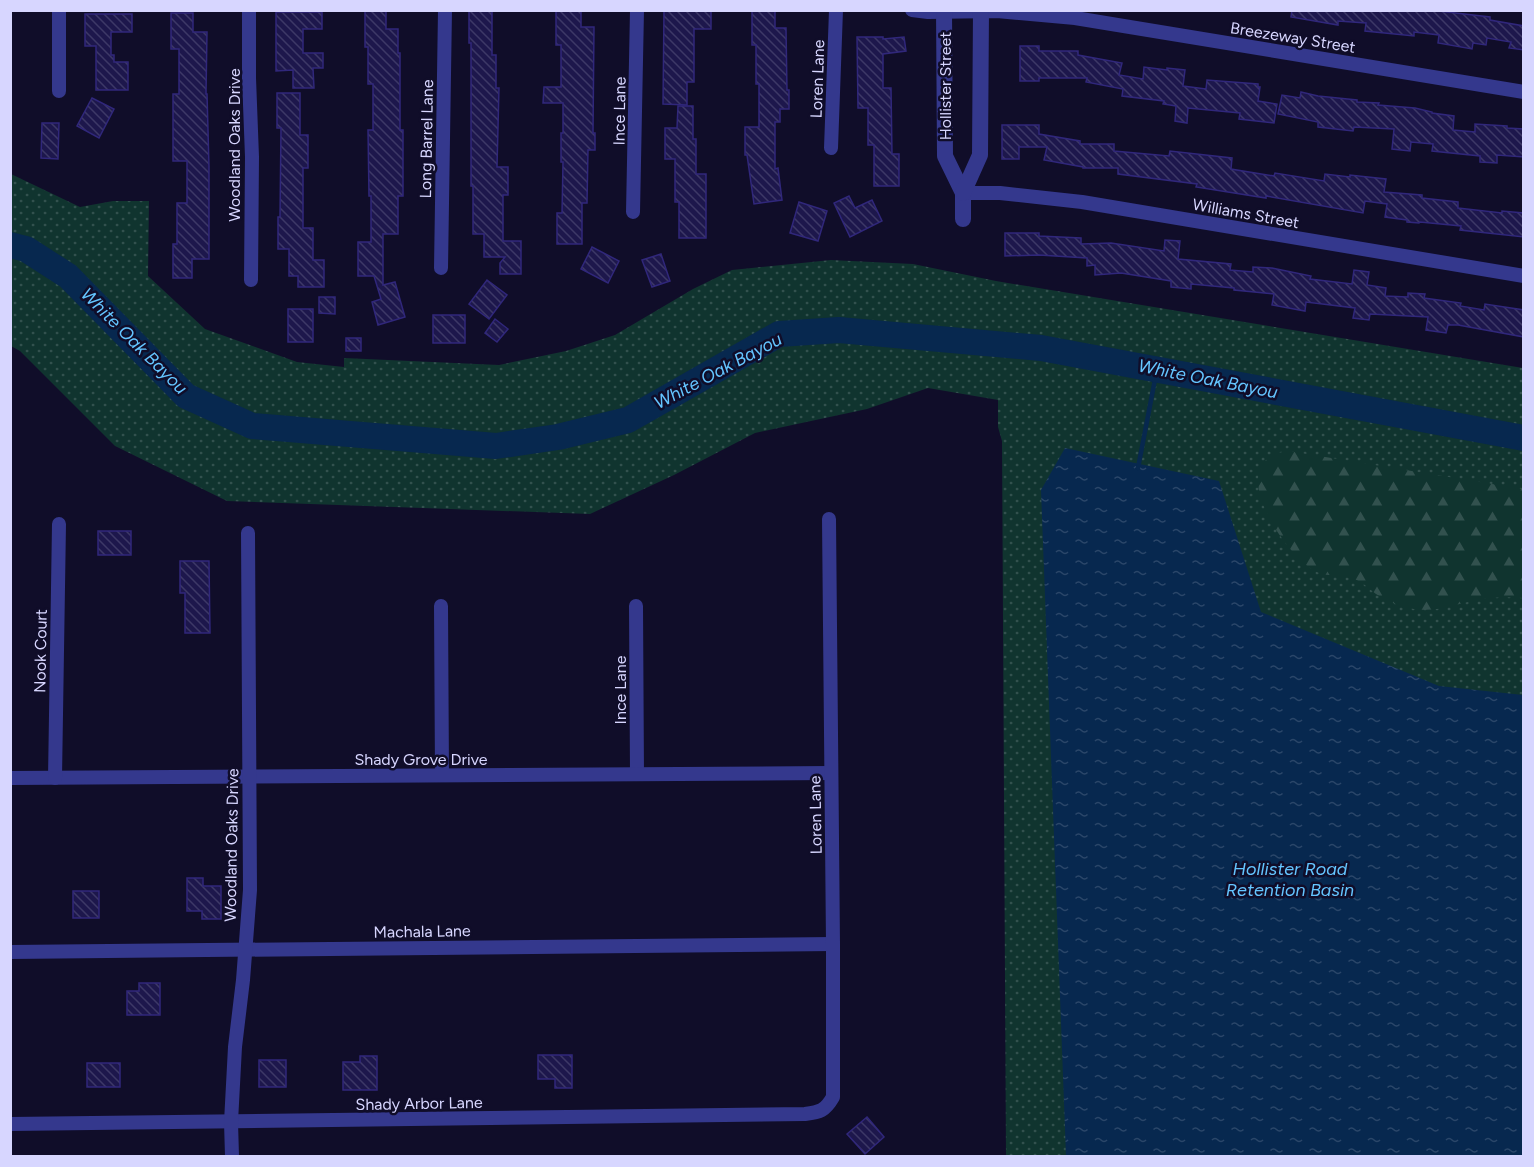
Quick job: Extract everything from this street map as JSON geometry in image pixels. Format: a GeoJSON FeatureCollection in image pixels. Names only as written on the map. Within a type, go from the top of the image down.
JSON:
{"type":"FeatureCollection","features":[{"type":"Feature","properties":{"kind":"street"},"geometry":{"type":"LineString","coordinates":[[59,10],[59,91]]}},
{"type":"Feature","properties":{"kind":"street","name":"Woodland Oaks Drive"},"geometry":{"type":"LineString","coordinates":[[249,10],[252,157],[251,280]]}},
{"type":"Feature","properties":{"kind":"street","name":"Long Barrel Lane"},"geometry":{"type":"LineString","coordinates":[[441,268],[445,10]]}},
{"type":"Feature","properties":{"kind":"street","name":"Ince Lane"},"geometry":{"type":"LineString","coordinates":[[633,212],[637,10]]}},
{"type":"Feature","properties":{"kind":"street","name":"Loren Lane"},"geometry":{"type":"LineString","coordinates":[[831,148],[836,10]]}},
{"type":"Feature","properties":{"kind":"street","name":"Breezeway Street"},"geometry":{"type":"LineString","coordinates":[[912,10],[997,11],[1075,18],[1524,92]]}},
{"type":"Feature","properties":{"kind":"street","name":"Hollister Street"},"geometry":{"type":"LineString","coordinates":[[944,11],[945,156],[963,193]]}},
{"type":"Feature","properties":{"kind":"street","name":"Hollister Street"},"geometry":{"type":"LineString","coordinates":[[963,219],[963,193],[980,155],[981,11]]}},
{"type":"Feature","properties":{"kind":"street","name":"Williams Street"},"geometry":{"type":"LineString","coordinates":[[963,193],[1000,193],[1082,202],[1524,276]]}},
{"type":"Feature","properties":{"kind":"street","name":"Loren Lane"},"geometry":{"type":"LineString","coordinates":[[827,1108],[833,1097],[829,519]]}},
{"type":"Feature","properties":{"kind":"street","name":"Nook Court"},"geometry":{"type":"LineString","coordinates":[[55,778],[59,524]]}},
{"type":"Feature","properties":{"kind":"street","name":"Woodland Oaks Drive"},"geometry":{"type":"LineString","coordinates":[[232,1156],[231,1122],[235,1047],[250,890],[248,533]]}},
{"type":"Feature","properties":{"kind":"street"},"geometry":{"type":"LineString","coordinates":[[441,606],[442,775]]}},
{"type":"Feature","properties":{"kind":"street","name":"Ince Lane"},"geometry":{"type":"LineString","coordinates":[[636,606],[637,774]]}},
{"type":"Feature","properties":{"kind":"street","name":"Shady Grove Drive"},"geometry":{"type":"LineString","coordinates":[[10,778],[831,773]]}},
{"type":"Feature","properties":{"kind":"street","name":"Machala Lane"},"geometry":{"type":"LineString","coordinates":[[10,952],[833,944]]}},
{"type":"Feature","properties":{"kind":"street","name":"Shady Arbor Lane"},"geometry":{"type":"LineString","coordinates":[[10,1124],[805,1114],[817,1113],[827,1108]]}},
{"type":"Feature","properties":{"kind":"green space"},"geometry":{"type":"Polygon","coordinates":[[[11,174],[80,207],[113,201],[149,201],[148,276],[205,329],[297,362],[344,367],[344,358],[499,365],[566,351],[615,335],[693,289],[732,270],[831,260],[913,264],[996,281],[1523,368],[1523,1156],[1006,1156],[1002,441],[998,427],[998,400],[928,388],[867,409],[755,433],[674,475],[590,514],[227,501],[115,446],[20,351],[11,346],[11,174]]]}},
{"type":"Feature","properties":{"kind":"green space"},"geometry":{"type":"Polygon","coordinates":[[[1288,451],[1523,489],[1523,598],[1487,598],[1442,608],[1412,609],[1385,599],[1354,579],[1321,574],[1310,568],[1290,549],[1270,520],[1259,488],[1259,474],[1264,462],[1275,454],[1288,451]]]}},
{"type":"Feature","properties":{"kind":"water","name":"Hollister Road Retention Basin"},"geometry":{"type":"Polygon","coordinates":[[[1065,448],[1219,481],[1261,612],[1439,686],[1523,695],[1523,1156],[1066,1156],[1041,490],[1065,448]]]}},
{"type":"Feature","properties":{"kind":"building"},"geometry":{"type":"Polygon","coordinates":[[[556,10],[581,10],[581,27],[594,27],[593,133],[595,133],[595,150],[588,150],[587,203],[582,203],[582,244],[557,244],[557,213],[562,213],[563,103],[543,103],[544,87],[561,87],[561,45],[556,45],[556,10]]]}},
{"type":"Feature","properties":{"kind":"building"},"geometry":{"type":"Polygon","coordinates":[[[664,10],[711,10],[711,29],[694,29],[694,82],[687,82],[687,105],[663,104],[664,10]]]}},
{"type":"Feature","properties":{"kind":"building"},"geometry":{"type":"Polygon","coordinates":[[[752,10],[775,10],[775,28],[786,28],[787,90],[789,90],[789,109],[780,109],[780,122],[775,122],[775,169],[778,168],[782,200],[754,204],[747,155],[745,155],[745,127],[759,127],[759,84],[756,84],[756,45],[752,45],[752,10]]]}},
{"type":"Feature","properties":{"kind":"building"},"geometry":{"type":"Polygon","coordinates":[[[1292,10],[1430,10],[1490,17],[1490,20],[1524,26],[1524,50],[1509,48],[1511,42],[1487,38],[1486,45],[1473,43],[1472,49],[1438,43],[1439,35],[1414,32],[1414,36],[1365,31],[1366,23],[1338,21],[1338,25],[1291,17],[1292,10]]]}},
{"type":"Feature","properties":{"kind":"building"},"geometry":{"type":"Polygon","coordinates":[[[365,11],[386,11],[386,29],[398,29],[398,53],[400,53],[403,196],[398,196],[398,234],[383,234],[383,285],[395,282],[405,317],[378,325],[372,302],[381,299],[374,276],[358,276],[358,242],[371,242],[368,130],[373,130],[373,84],[368,84],[365,11]]]}},
{"type":"Feature","properties":{"kind":"building"},"geometry":{"type":"Polygon","coordinates":[[[469,11],[492,11],[492,55],[496,55],[496,88],[499,88],[497,167],[508,167],[508,195],[503,195],[503,241],[521,241],[521,274],[500,274],[500,263],[505,257],[484,257],[484,234],[473,234],[469,11]]]}},
{"type":"Feature","properties":{"kind":"building"},"geometry":{"type":"Polygon","coordinates":[[[276,12],[322,12],[322,29],[303,29],[303,53],[323,53],[323,68],[313,68],[314,88],[293,88],[293,70],[276,71],[276,12]]]}},
{"type":"Feature","properties":{"kind":"building"},"geometry":{"type":"Polygon","coordinates":[[[171,13],[193,13],[193,32],[207,32],[209,259],[192,259],[192,278],[173,278],[173,244],[177,244],[177,203],[187,203],[187,161],[173,161],[173,94],[179,94],[179,49],[171,49],[171,13]]]}},
{"type":"Feature","properties":{"kind":"building"},"geometry":{"type":"Polygon","coordinates":[[[85,14],[132,14],[132,32],[111,32],[111,55],[114,55],[114,62],[128,62],[128,90],[96,90],[96,46],[85,46],[85,14]]]}},
{"type":"Feature","properties":{"kind":"building"},"geometry":{"type":"Polygon","coordinates":[[[857,37],[883,37],[883,39],[904,37],[906,51],[883,54],[883,88],[891,88],[892,154],[899,154],[899,186],[874,186],[874,145],[868,145],[868,108],[858,108],[857,37]]]}},
{"type":"Feature","properties":{"kind":"building"},"geometry":{"type":"Polygon","coordinates":[[[1020,46],[1039,46],[1039,51],[1078,51],[1078,55],[1122,63],[1119,75],[1143,79],[1144,67],[1185,70],[1183,86],[1206,89],[1207,80],[1258,84],[1260,87],[1258,101],[1277,104],[1274,123],[1239,119],[1240,113],[1188,108],[1187,123],[1175,121],[1176,106],[1163,104],[1164,101],[1122,96],[1123,89],[1086,82],[1087,78],[1039,78],[1039,81],[1020,81],[1020,46]]]}},
{"type":"Feature","properties":{"kind":"building"},"geometry":{"type":"Polygon","coordinates":[[[1301,92],[1357,100],[1357,102],[1379,103],[1378,105],[1415,108],[1454,116],[1453,130],[1475,132],[1475,124],[1524,129],[1524,157],[1497,155],[1497,163],[1480,162],[1480,156],[1432,151],[1433,144],[1411,142],[1410,151],[1392,149],[1394,129],[1354,127],[1353,131],[1318,127],[1318,122],[1278,114],[1282,95],[1300,98],[1301,92]]]}},
{"type":"Feature","properties":{"kind":"building"},"geometry":{"type":"Polygon","coordinates":[[[277,93],[300,93],[300,135],[308,135],[308,168],[303,168],[303,228],[313,228],[313,260],[324,260],[324,287],[298,287],[298,276],[289,276],[289,249],[278,249],[281,128],[277,128],[277,93]]]}},
{"type":"Feature","properties":{"kind":"building"},"geometry":{"type":"Polygon","coordinates":[[[92,98],[114,109],[99,138],[77,126],[92,98]]]}},
{"type":"Feature","properties":{"kind":"building"},"geometry":{"type":"Polygon","coordinates":[[[678,106],[693,106],[696,174],[706,174],[706,238],[679,238],[679,202],[675,202],[675,159],[665,159],[665,128],[677,128],[678,106]]]}},
{"type":"Feature","properties":{"kind":"building"},"geometry":{"type":"Polygon","coordinates":[[[42,123],[59,123],[58,159],[41,158],[42,123]]]}},
{"type":"Feature","properties":{"kind":"building"},"geometry":{"type":"Polygon","coordinates":[[[1002,125],[1039,125],[1039,134],[1080,141],[1080,144],[1114,144],[1114,151],[1169,156],[1170,151],[1232,158],[1231,169],[1274,176],[1275,173],[1324,181],[1325,174],[1386,179],[1384,192],[1422,195],[1422,198],[1458,202],[1458,208],[1524,213],[1524,237],[1460,230],[1461,226],[1407,222],[1407,220],[1385,217],[1387,204],[1365,201],[1363,213],[1266,196],[1266,198],[1196,187],[1197,184],[1118,174],[1118,168],[1083,168],[1044,160],[1047,147],[1019,147],[1019,159],[1002,159],[1002,125]]]}},
{"type":"Feature","properties":{"kind":"building"},"geometry":{"type":"Polygon","coordinates":[[[849,196],[855,208],[872,200],[882,221],[850,237],[834,203],[849,196]]]}},
{"type":"Feature","properties":{"kind":"building"},"geometry":{"type":"Polygon","coordinates":[[[799,202],[827,211],[818,241],[790,233],[799,202]]]}},
{"type":"Feature","properties":{"kind":"building"},"geometry":{"type":"Polygon","coordinates":[[[1005,233],[1039,233],[1039,236],[1081,238],[1081,244],[1111,243],[1164,251],[1165,240],[1180,241],[1178,259],[1231,264],[1230,270],[1253,272],[1253,267],[1272,268],[1311,276],[1310,279],[1352,284],[1354,270],[1369,272],[1367,285],[1386,288],[1385,296],[1408,297],[1408,293],[1425,294],[1424,298],[1461,303],[1460,306],[1484,310],[1485,304],[1524,310],[1524,337],[1458,325],[1448,325],[1446,333],[1426,330],[1428,317],[1370,314],[1369,320],[1353,318],[1355,308],[1306,302],[1305,311],[1272,305],[1274,294],[1191,284],[1191,289],[1171,287],[1171,281],[1121,273],[1095,275],[1095,265],[1087,266],[1087,258],[1039,255],[1005,256],[1005,233]]]}},
{"type":"Feature","properties":{"kind":"building"},"geometry":{"type":"Polygon","coordinates":[[[592,247],[619,261],[608,283],[581,269],[592,247]]]}},
{"type":"Feature","properties":{"kind":"building"},"geometry":{"type":"Polygon","coordinates":[[[661,254],[670,281],[652,287],[642,260],[661,254]]]}},
{"type":"Feature","properties":{"kind":"building"},"geometry":{"type":"Polygon","coordinates":[[[487,280],[507,295],[489,319],[469,304],[487,280]]]}},
{"type":"Feature","properties":{"kind":"building"},"geometry":{"type":"Polygon","coordinates":[[[319,297],[335,297],[335,314],[319,313],[319,297]]]}},
{"type":"Feature","properties":{"kind":"building"},"geometry":{"type":"Polygon","coordinates":[[[288,309],[313,309],[313,342],[288,342],[288,309]]]}},
{"type":"Feature","properties":{"kind":"building"},"geometry":{"type":"Polygon","coordinates":[[[433,315],[465,315],[465,343],[433,343],[433,315]]]}},
{"type":"Feature","properties":{"kind":"building"},"geometry":{"type":"Polygon","coordinates":[[[495,319],[508,329],[497,342],[485,333],[495,319]]]}},
{"type":"Feature","properties":{"kind":"building"},"geometry":{"type":"Polygon","coordinates":[[[346,338],[361,338],[361,351],[346,351],[346,338]]]}},
{"type":"Feature","properties":{"kind":"building"},"geometry":{"type":"Polygon","coordinates":[[[98,531],[131,531],[131,555],[98,555],[98,531]]]}},
{"type":"Feature","properties":{"kind":"building"},"geometry":{"type":"Polygon","coordinates":[[[180,561],[209,561],[210,633],[185,633],[185,593],[180,593],[180,561]]]}},
{"type":"Feature","properties":{"kind":"building"},"geometry":{"type":"Polygon","coordinates":[[[187,878],[203,878],[203,886],[221,886],[221,919],[202,919],[202,911],[187,911],[187,878]]]}},
{"type":"Feature","properties":{"kind":"building"},"geometry":{"type":"Polygon","coordinates":[[[73,891],[99,891],[99,918],[73,918],[73,891]]]}},
{"type":"Feature","properties":{"kind":"building"},"geometry":{"type":"Polygon","coordinates":[[[139,983],[160,983],[160,1015],[127,1015],[127,991],[139,991],[139,983]]]}},
{"type":"Feature","properties":{"kind":"building"},"geometry":{"type":"Polygon","coordinates":[[[538,1055],[572,1055],[572,1088],[555,1088],[555,1079],[538,1079],[538,1055]]]}},
{"type":"Feature","properties":{"kind":"building"},"geometry":{"type":"Polygon","coordinates":[[[360,1056],[377,1056],[377,1090],[343,1090],[343,1062],[360,1062],[360,1056]]]}},
{"type":"Feature","properties":{"kind":"building"},"geometry":{"type":"Polygon","coordinates":[[[259,1060],[286,1060],[286,1087],[259,1087],[259,1060]]]}},
{"type":"Feature","properties":{"kind":"building"},"geometry":{"type":"Polygon","coordinates":[[[87,1063],[120,1063],[120,1087],[87,1087],[87,1063]]]}},
{"type":"Feature","properties":{"kind":"building"},"geometry":{"type":"Polygon","coordinates":[[[867,1117],[884,1137],[865,1154],[847,1134],[867,1117]]]}},
{"type":"Feature","properties":{"kind":"waterway","name":"White Oak Bayou"},"geometry":{"type":"LineString","coordinates":[[10,245],[26,249],[68,276],[186,396],[252,426],[496,446],[558,437],[628,420],[779,334],[839,330],[1041,348],[1524,438]]}},
{"type":"Feature","properties":{"kind":"waterway"},"geometry":{"type":"LineString","coordinates":[[1138,468],[1157,369]]}}]}
